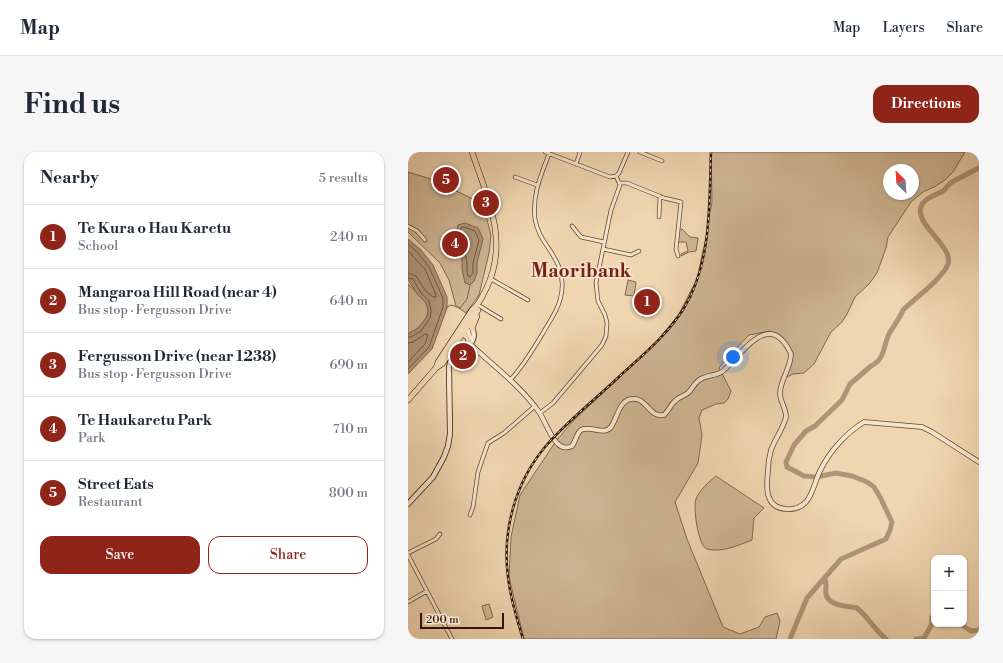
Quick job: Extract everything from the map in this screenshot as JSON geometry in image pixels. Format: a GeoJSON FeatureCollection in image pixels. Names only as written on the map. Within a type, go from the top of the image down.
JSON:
{"type":"FeatureCollection","features":[{"type":"Feature","properties":{"kind":"highway"},"geometry":{"type":"LineString","coordinates":[[408,400],[436,368],[442,364],[462,334],[478,308],[491,279],[496,262],[496,229],[472,152]]}},
{"type":"Feature","properties":{"kind":"highway"},"geometry":{"type":"LineString","coordinates":[[436,368],[438,362],[467,326],[472,310],[478,308]]}},
{"type":"Feature","properties":{"kind":"highway"},"geometry":{"type":"LineString","coordinates":[[462,334],[467,337],[470,343]]}},
{"type":"Feature","properties":{"kind":"main road"},"geometry":{"type":"LineString","coordinates":[[408,504],[433,477],[448,446],[450,434],[448,370],[451,359],[470,343],[470,336],[467,326]]}},
{"type":"Feature","properties":{"kind":"street"},"geometry":{"type":"LineString","coordinates":[[545,152],[610,177],[616,176],[619,173],[628,152]]}},
{"type":"Feature","properties":{"kind":"street"},"geometry":{"type":"LineString","coordinates":[[576,164],[580,152]]}},
{"type":"Feature","properties":{"kind":"street"},"geometry":{"type":"LineString","coordinates":[[640,152],[662,161]]}},
{"type":"Feature","properties":{"kind":"street"},"geometry":{"type":"LineString","coordinates":[[510,380],[521,367],[556,310],[562,291],[560,269],[556,259],[542,239],[538,230],[535,216],[534,204],[537,185],[549,154]]}},
{"type":"Feature","properties":{"kind":"street"},"geometry":{"type":"LineString","coordinates":[[540,413],[559,396],[606,339],[606,320],[598,300],[596,286],[611,210],[619,187],[616,176]]}},
{"type":"Feature","properties":{"kind":"street"},"geometry":{"type":"LineString","coordinates":[[515,177],[537,185]]}},
{"type":"Feature","properties":{"kind":"street"},"geometry":{"type":"LineString","coordinates":[[619,183],[627,183],[660,196],[681,202],[676,249],[678,256]]}},
{"type":"Feature","properties":{"kind":"street"},"geometry":{"type":"LineString","coordinates":[[659,217],[660,196]]}},
{"type":"Feature","properties":{"kind":"street"},"geometry":{"type":"LineString","coordinates":[[408,226],[416,231],[425,240]]}},
{"type":"Feature","properties":{"kind":"street"},"geometry":{"type":"LineString","coordinates":[[572,226],[581,237],[604,242]]}},
{"type":"Feature","properties":{"kind":"street"},"geometry":{"type":"LineString","coordinates":[[603,248],[631,254],[639,251]]}},
{"type":"Feature","properties":{"kind":"street"},"geometry":{"type":"LineString","coordinates":[[491,279],[528,300]]}},
{"type":"Feature","properties":{"kind":"street"},"geometry":{"type":"LineString","coordinates":[[478,308],[500,319]]}},
{"type":"Feature","properties":{"kind":"street"},"geometry":{"type":"LineString","coordinates":[[470,343],[528,398],[540,413],[555,442],[560,447],[569,448],[573,444],[579,432],[584,429],[592,428],[603,431],[611,427],[619,408],[631,399],[639,399],[660,416],[666,414],[674,402],[691,390],[698,381],[702,378],[720,373],[756,339],[764,334],[772,334],[780,339],[790,352],[791,356],[780,389],[780,395],[786,415],[770,455],[767,485],[768,495],[772,502],[779,508],[795,509],[806,501],[820,471],[836,446],[864,422],[927,428],[979,462]]}},
{"type":"Feature","properties":{"kind":"street"},"geometry":{"type":"LineString","coordinates":[[470,515],[473,507],[478,469],[488,443],[504,433],[534,406]]}},
{"type":"Feature","properties":{"kind":"street"},"geometry":{"type":"LineString","coordinates":[[440,534],[436,539],[408,554],[452,639]]}},
{"type":"Feature","properties":{"kind":"street"},"geometry":{"type":"LineString","coordinates":[[408,602],[427,591]]}},
{"type":"Feature","properties":{"kind":"shaded area"},"geometry":{"type":"Polygon","coordinates":[[[711,152],[965,152],[953,172],[945,180],[919,195],[919,164],[883,164],[883,200],[913,200],[888,237],[886,248],[877,273],[869,284],[855,297],[842,322],[831,332],[814,364],[804,373],[793,374],[785,378],[790,355],[782,339],[770,331],[749,335],[719,368],[731,391],[728,399],[724,403],[716,404],[702,410],[699,418],[702,435],[698,463],[675,502],[687,539],[723,627],[740,634],[759,627],[765,617],[777,613],[780,621],[776,639],[524,639],[509,577],[511,537],[520,495],[556,441],[574,420],[654,345],[679,314],[699,275],[712,202],[711,152]]]}},
{"type":"Feature","properties":{"kind":"shaded area"},"geometry":{"type":"Polygon","coordinates":[[[408,172],[434,180],[483,204],[491,235],[489,253],[479,295],[466,313],[456,306],[449,280],[440,263],[408,232],[408,172]]]}},
{"type":"Feature","properties":{"kind":"shaded area"},"geometry":{"type":"Polygon","coordinates":[[[682,229],[690,237],[698,238],[696,251],[689,252],[681,256],[681,254],[688,251],[686,242],[678,242],[679,230],[682,229]]]}},
{"type":"Feature","properties":{"kind":"shaded area"},"geometry":{"type":"Polygon","coordinates":[[[628,280],[636,282],[634,296],[625,295],[628,280]]]}},
{"type":"Feature","properties":{"kind":"shaded area"},"geometry":{"type":"Polygon","coordinates":[[[408,284],[425,301],[428,308],[428,313],[416,331],[408,337],[408,284]]]}},
{"type":"Feature","properties":{"kind":"shaded area"},"geometry":{"type":"Polygon","coordinates":[[[716,476],[764,508],[754,518],[752,540],[730,548],[713,550],[707,549],[701,541],[697,526],[695,504],[696,499],[704,486],[716,476]]]}},
{"type":"Feature","properties":{"kind":"shaded area"},"geometry":{"type":"Polygon","coordinates":[[[489,604],[493,617],[486,620],[482,606],[489,604]]]}},
{"type":"Feature","properties":{"kind":"water"},"geometry":{"type":"Polygon","coordinates":[[[465,223],[478,228],[483,239],[477,263],[477,273],[474,281],[470,285],[465,283],[462,269],[462,258],[456,234],[458,225],[465,223]]]}},
{"type":"Feature","properties":{"kind":"water"},"geometry":{"type":"Polygon","coordinates":[[[408,239],[421,250],[433,265],[447,297],[447,308],[432,349],[408,374],[408,334],[418,328],[423,322],[427,316],[428,310],[426,303],[418,295],[408,280],[408,239]]]}},
{"type":"Feature","properties":{"kind":"waterway"},"geometry":{"type":"LineString","coordinates":[[790,639],[807,598],[841,559],[886,539],[892,522],[874,487],[867,482],[852,476],[836,473],[816,477],[804,476],[787,467],[786,462],[794,445],[806,431],[815,426],[842,400],[850,384],[876,363],[882,355],[890,332],[903,310],[945,270],[948,264],[948,257],[945,249],[926,226],[922,218],[920,210],[923,203],[930,197],[943,191],[951,183],[979,168]]}},
{"type":"Feature","properties":{"kind":"waterway"},"geometry":{"type":"LineString","coordinates":[[447,307],[451,305],[460,308],[467,299],[470,285]]}},
{"type":"Feature","properties":{"kind":"waterway"},"geometry":{"type":"LineString","coordinates":[[824,578],[826,584],[826,594],[830,601],[839,605],[857,608],[886,639]]}},
{"type":"Feature","properties":{"kind":"waterway"},"geometry":{"type":"LineString","coordinates":[[916,639],[924,638],[931,626]]}},
{"type":"Feature","properties":{"kind":"waterway"},"geometry":{"type":"LineString","coordinates":[[965,627],[971,631],[979,630]]}},
{"type":"Feature","properties":{"kind":"railway"},"geometry":{"type":"LineString","coordinates":[[523,639],[510,593],[507,560],[509,525],[519,492],[526,476],[545,447],[572,419],[655,343],[671,326],[684,308],[700,272],[704,252],[709,212],[711,152]]}},
{"type":"Feature","properties":{"kind":"place","name":"Street Eats"},"geometry":{"type":"Point","coordinates":[446,180]}},
{"type":"Feature","properties":{"kind":"place","name":"Fergusson Drive (near 1238)"},"geometry":{"type":"Point","coordinates":[486,203]}},
{"type":"Feature","properties":{"kind":"place","name":"Te Haukaretu Park"},"geometry":{"type":"Point","coordinates":[455,244]}},
{"type":"Feature","properties":{"kind":"place","name":"Te Kura o Hau Karetu"},"geometry":{"type":"Point","coordinates":[647,302]}},
{"type":"Feature","properties":{"kind":"place","name":"Mangaroa Hill Road (near 4)"},"geometry":{"type":"Point","coordinates":[463,356]}},
{"type":"Feature","properties":{"kind":"district","name":"Maoribank"},"geometry":{"type":"Point","coordinates":[581,271]}}]}
